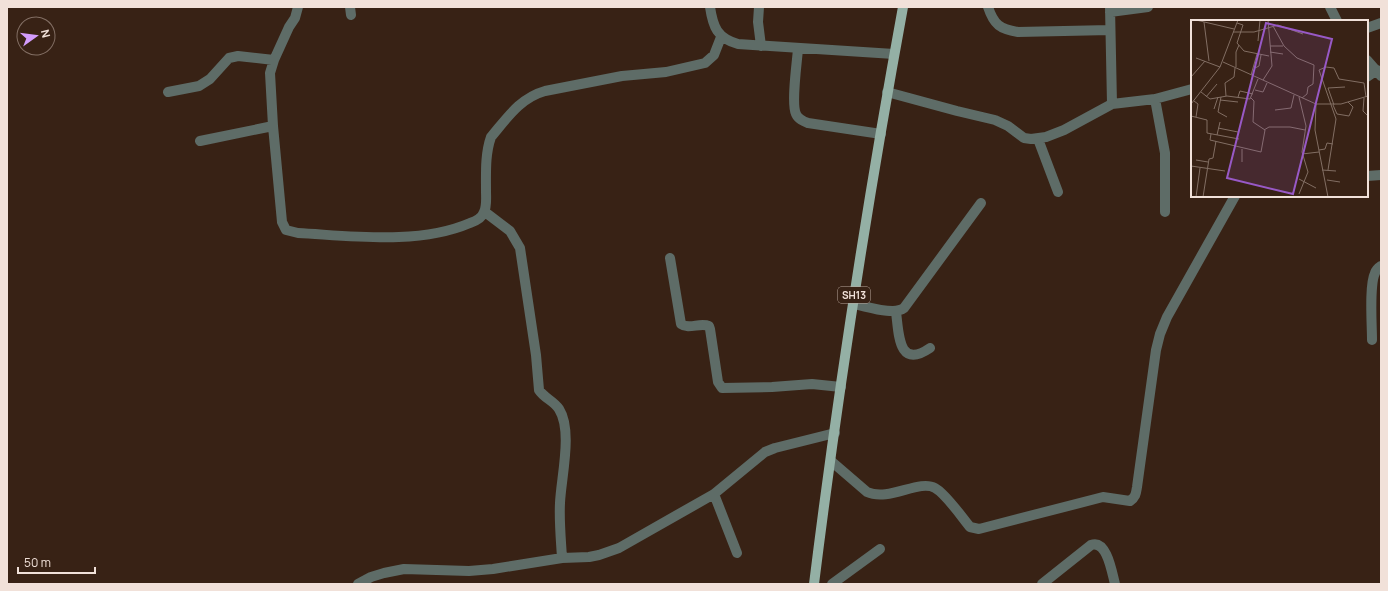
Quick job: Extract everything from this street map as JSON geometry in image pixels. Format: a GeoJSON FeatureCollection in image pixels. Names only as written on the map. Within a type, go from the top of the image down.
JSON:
{"type":"FeatureCollection","features":[{"type":"Feature","properties":{"kind":"main road","name":"SH13"},"geometry":{"type":"LineString","coordinates":[[814,584],[853,304],[887,92],[903,7]]}},
{"type":"Feature","properties":{"kind":"street"},"geometry":{"type":"LineString","coordinates":[[298,7],[296,18],[288,27],[270,73],[273,126],[282,222],[286,230],[291,232],[384,237],[418,236],[459,228],[478,220],[484,212],[486,160],[491,137],[522,102],[545,91],[622,76],[666,72],[705,63],[714,55],[721,37]]}},
{"type":"Feature","properties":{"kind":"street"},"geometry":{"type":"LineString","coordinates":[[710,7],[712,20],[721,37],[728,42],[761,46],[894,54]]}},
{"type":"Feature","properties":{"kind":"street"},"geometry":{"type":"LineString","coordinates":[[759,7],[758,22],[761,46]]}},
{"type":"Feature","properties":{"kind":"street"},"geometry":{"type":"LineString","coordinates":[[988,7],[991,17],[996,23],[1008,30],[1018,32],[1110,30]]}},
{"type":"Feature","properties":{"kind":"street"},"geometry":{"type":"LineString","coordinates":[[1112,104],[1110,9],[1148,7]]}},
{"type":"Feature","properties":{"kind":"street"},"geometry":{"type":"LineString","coordinates":[[1330,7],[1336,20]]}},
{"type":"Feature","properties":{"kind":"street"},"geometry":{"type":"LineString","coordinates":[[1368,28],[1381,23]]}},
{"type":"Feature","properties":{"kind":"street"},"geometry":{"type":"LineString","coordinates":[[798,48],[794,101],[796,114],[799,119],[808,123],[880,134]]}},
{"type":"Feature","properties":{"kind":"street"},"geometry":{"type":"LineString","coordinates":[[168,92],[203,84],[232,57],[238,56],[274,60]]}},
{"type":"Feature","properties":{"kind":"street"},"geometry":{"type":"LineString","coordinates":[[1368,61],[1379,73],[1368,77]]}},
{"type":"Feature","properties":{"kind":"street"},"geometry":{"type":"LineString","coordinates":[[887,92],[995,120],[1008,126],[1024,138],[1038,139],[1064,130],[1102,108],[1112,104],[1155,99],[1191,89]]}},
{"type":"Feature","properties":{"kind":"street"},"geometry":{"type":"LineString","coordinates":[[1155,99],[1165,153],[1165,212]]}},
{"type":"Feature","properties":{"kind":"street"},"geometry":{"type":"LineString","coordinates":[[200,141],[273,126]]}},
{"type":"Feature","properties":{"kind":"street"},"geometry":{"type":"LineString","coordinates":[[1038,139],[1058,192]]}},
{"type":"Feature","properties":{"kind":"street"},"geometry":{"type":"LineString","coordinates":[[1368,176],[1381,175]]}},
{"type":"Feature","properties":{"kind":"street"},"geometry":{"type":"LineString","coordinates":[[831,461],[872,495],[886,495],[922,486],[934,487],[942,494],[970,527],[979,529],[1103,497],[1130,501],[1135,496],[1137,486],[1156,350],[1160,334],[1167,317],[1233,197]]}},
{"type":"Feature","properties":{"kind":"street"},"geometry":{"type":"LineString","coordinates":[[853,304],[896,312],[904,308],[982,203]]}},
{"type":"Feature","properties":{"kind":"street"},"geometry":{"type":"LineString","coordinates":[[484,212],[510,231],[520,248],[536,355],[539,390],[541,394],[559,409],[562,418],[566,445],[560,503],[562,558]]}},
{"type":"Feature","properties":{"kind":"street"},"geometry":{"type":"LineString","coordinates":[[670,258],[681,324],[686,327],[703,324],[708,326],[710,329],[718,382],[722,388],[772,387],[812,384],[841,387]]}},
{"type":"Feature","properties":{"kind":"street"},"geometry":{"type":"LineString","coordinates":[[1372,340],[1372,283],[1374,274],[1381,266]]}},
{"type":"Feature","properties":{"kind":"street"},"geometry":{"type":"LineString","coordinates":[[896,312],[900,340],[906,352],[910,355],[918,356],[930,348]]}},
{"type":"Feature","properties":{"kind":"street"},"geometry":{"type":"LineString","coordinates":[[359,584],[384,573],[404,569],[469,571],[493,569],[562,558],[589,558],[609,552],[619,548],[714,494],[765,452],[775,448],[835,433]]}},
{"type":"Feature","properties":{"kind":"street"},"geometry":{"type":"LineString","coordinates":[[714,494],[737,553]]}},
{"type":"Feature","properties":{"kind":"street"},"geometry":{"type":"LineString","coordinates":[[1042,584],[1095,544],[1102,548],[1110,561],[1115,584]]}},
{"type":"Feature","properties":{"kind":"street"},"geometry":{"type":"LineString","coordinates":[[832,584],[880,549]]}}]}
